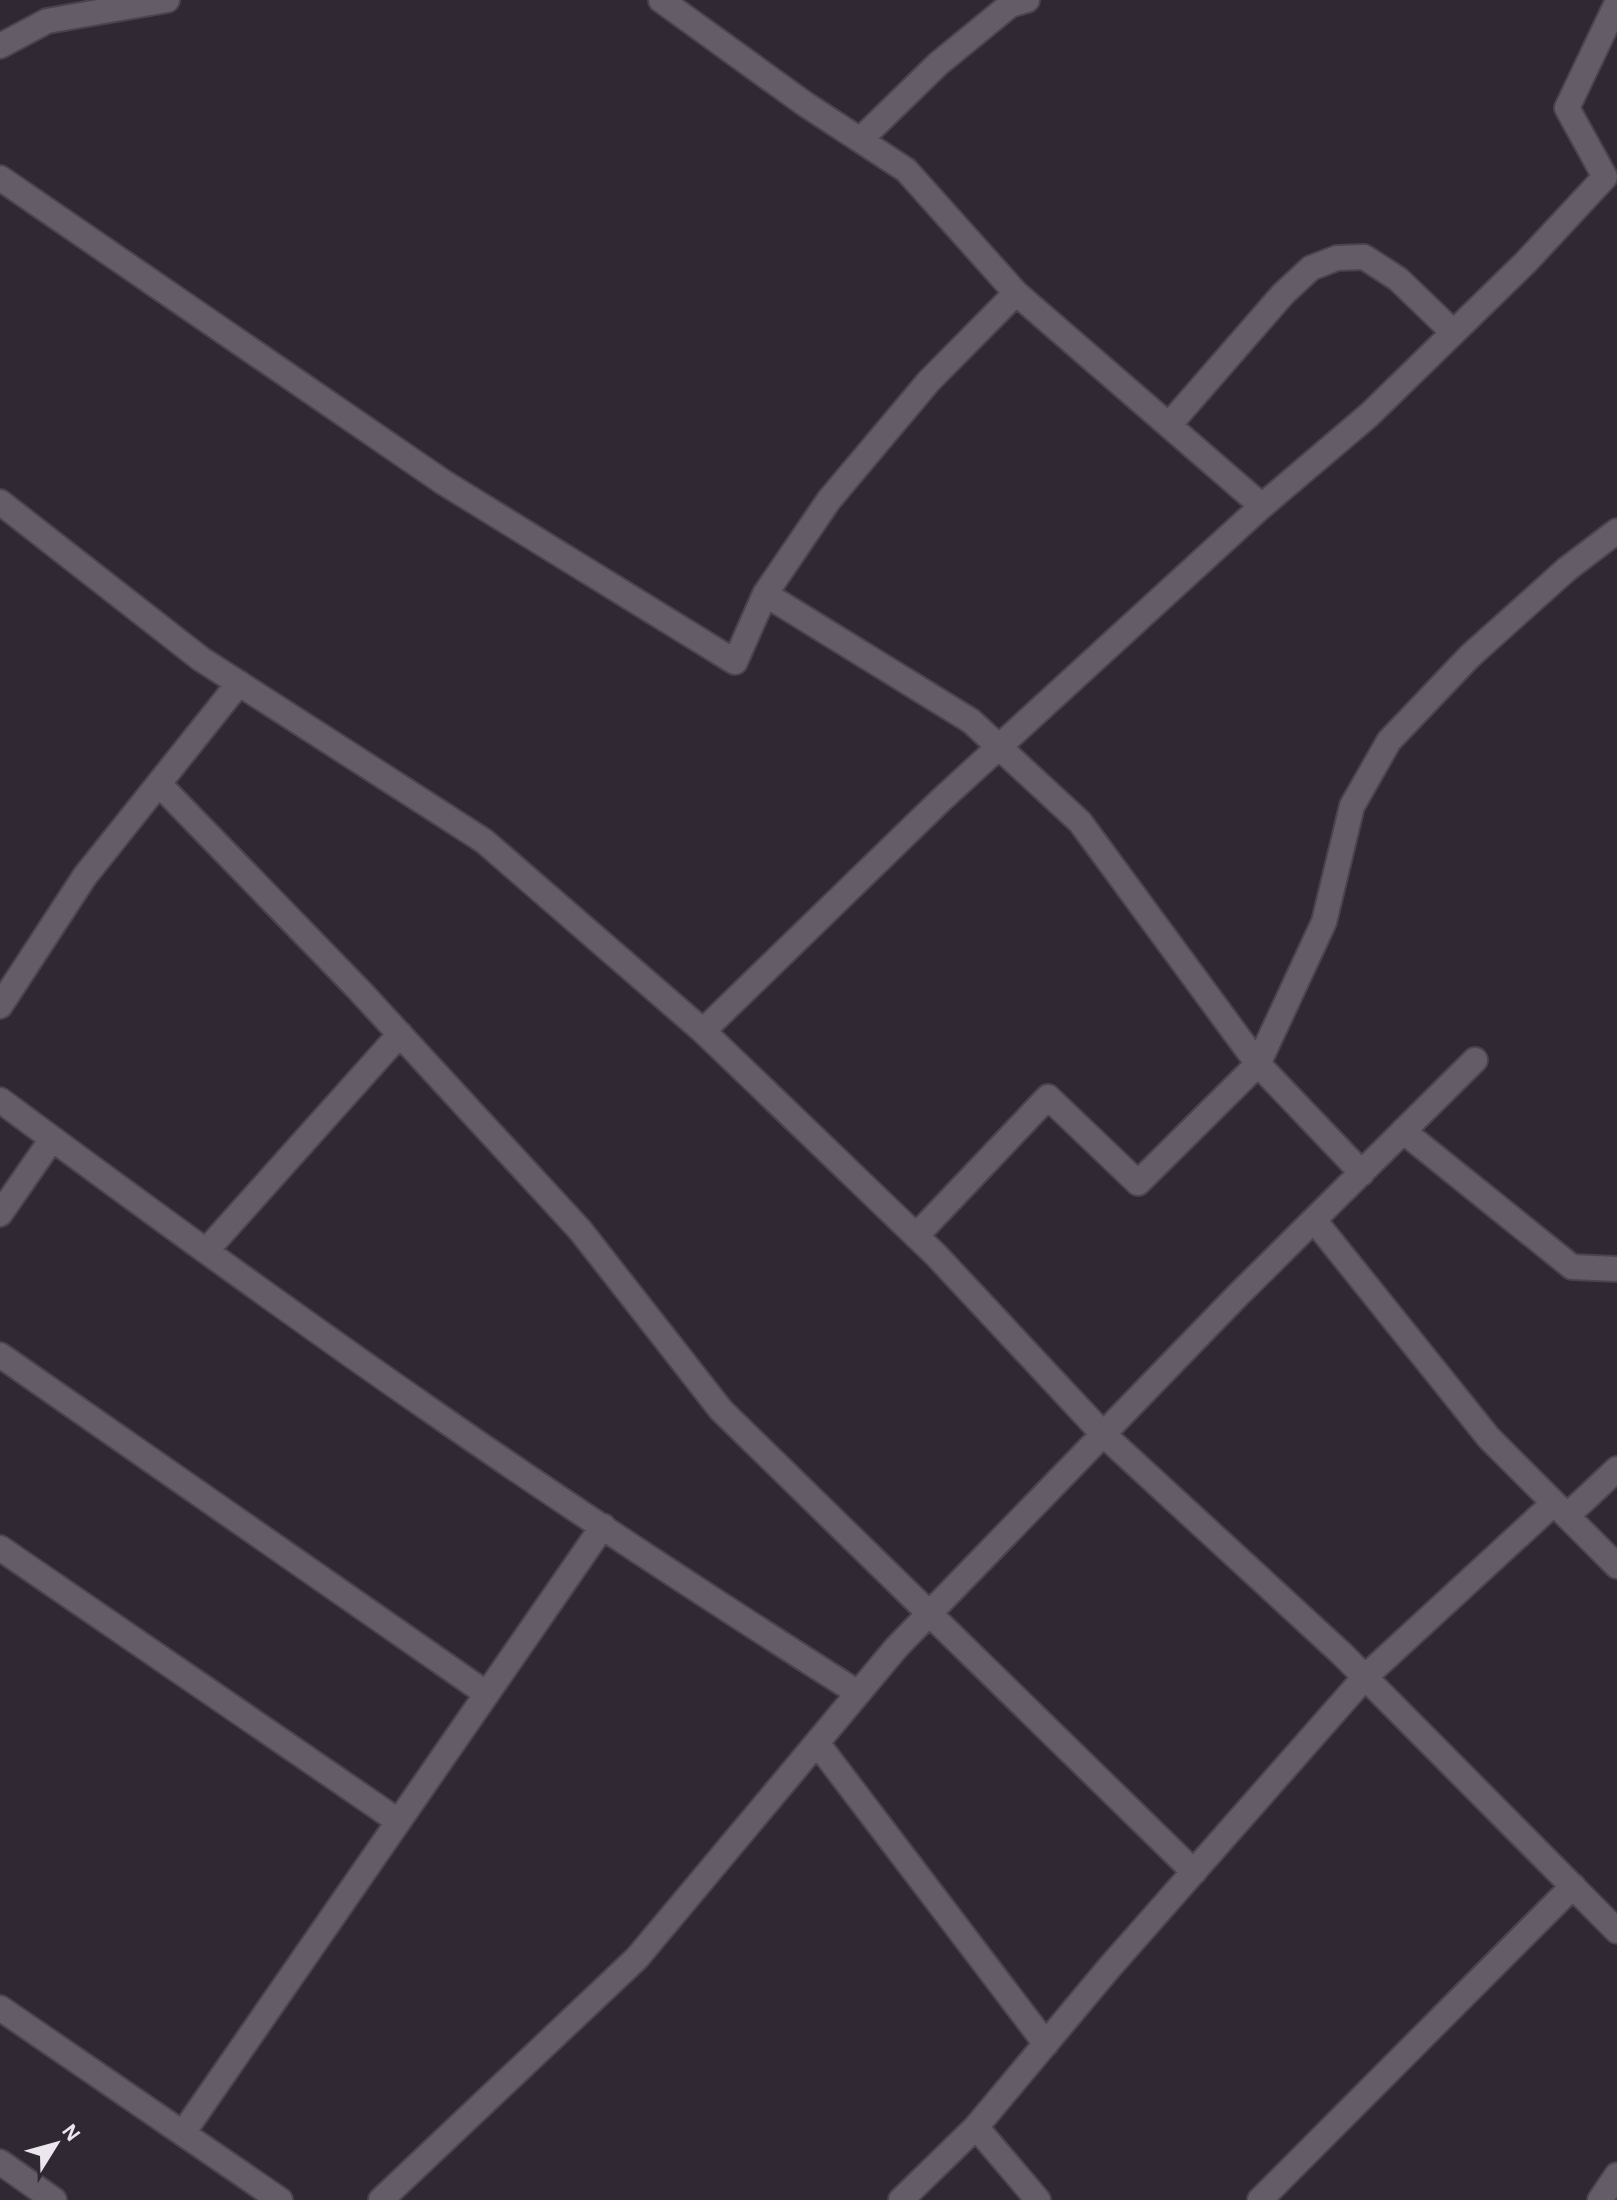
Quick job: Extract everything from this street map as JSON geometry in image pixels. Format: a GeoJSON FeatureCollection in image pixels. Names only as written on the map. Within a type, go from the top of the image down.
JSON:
{"type":"FeatureCollection","features":[{"type":"Feature","properties":{"kind":"street"},"geometry":{"type":"LineString","coordinates":[[0,46],[47,21],[167,0]]}},
{"type":"Feature","properties":{"kind":"street"},"geometry":{"type":"LineString","coordinates":[[661,0],[805,104],[906,170],[1016,293],[1262,506]]}},
{"type":"Feature","properties":{"kind":"street"},"geometry":{"type":"LineString","coordinates":[[860,140],[938,64],[1014,2]]}},
{"type":"Feature","properties":{"kind":"street"},"geometry":{"type":"LineString","coordinates":[[703,1031],[941,800],[1262,506],[1369,415],[1526,262],[1605,177],[1567,108],[1617,3]]}},
{"type":"Feature","properties":{"kind":"street"},"geometry":{"type":"LineString","coordinates":[[0,178],[443,482],[735,662],[765,594],[829,500],[929,381],[1016,293]]}},
{"type":"Feature","properties":{"kind":"street"},"geometry":{"type":"LineString","coordinates":[[1169,425],[1283,294],[1311,268],[1337,258],[1364,257],[1398,279],[1453,332]]}},
{"type":"Feature","properties":{"kind":"street"},"geometry":{"type":"LineString","coordinates":[[0,502],[201,659],[484,841],[703,1031],[916,1236],[1103,1434],[1365,1677],[1617,1931]]}},
{"type":"Feature","properties":{"kind":"street"},"geometry":{"type":"LineString","coordinates":[[916,1236],[1048,1097],[1138,1183],[1258,1064],[1324,922],[1352,806],[1389,741],[1470,656],[1567,569],[1617,531]]}},
{"type":"Feature","properties":{"kind":"street"},"geometry":{"type":"LineString","coordinates":[[765,594],[971,721],[1080,822],[1258,1064],[1362,1173]]}},
{"type":"Feature","properties":{"kind":"street"},"geometry":{"type":"LineString","coordinates":[[0,1006],[85,876],[239,683]]}},
{"type":"Feature","properties":{"kind":"street"},"geometry":{"type":"LineString","coordinates":[[159,784],[400,1034],[580,1230],[721,1410],[1194,1872]]}},
{"type":"Feature","properties":{"kind":"street"},"geometry":{"type":"LineString","coordinates":[[206,1251],[400,1034]]}},
{"type":"Feature","properties":{"kind":"street"},"geometry":{"type":"LineString","coordinates":[[381,2200],[637,1958],[896,1648],[1237,1296],[1475,1060]]}},
{"type":"Feature","properties":{"kind":"street"},"geometry":{"type":"LineString","coordinates":[[0,1100],[434,1413],[858,1693]]}},
{"type":"Feature","properties":{"kind":"street"},"geometry":{"type":"LineString","coordinates":[[1403,1131],[1572,1267],[1617,1269]]}},
{"type":"Feature","properties":{"kind":"street"},"geometry":{"type":"LineString","coordinates":[[0,1214],[52,1139]]}},
{"type":"Feature","properties":{"kind":"street"},"geometry":{"type":"LineString","coordinates":[[1314,1220],[1489,1438],[1617,1566]]}},
{"type":"Feature","properties":{"kind":"street"},"geometry":{"type":"LineString","coordinates":[[0,1355],[487,1694]]}},
{"type":"Feature","properties":{"kind":"street"},"geometry":{"type":"LineString","coordinates":[[901,2200],[976,2127],[1365,1677],[1560,1509],[1617,1469]]}},
{"type":"Feature","properties":{"kind":"street"},"geometry":{"type":"LineString","coordinates":[[183,2133],[603,1526]]}},
{"type":"Feature","properties":{"kind":"street"},"geometry":{"type":"LineString","coordinates":[[0,1548],[398,1821]]}},
{"type":"Feature","properties":{"kind":"street"},"geometry":{"type":"LineString","coordinates":[[817,1743],[1046,2044]]}},
{"type":"Feature","properties":{"kind":"street"},"geometry":{"type":"LineString","coordinates":[[1260,2200],[1573,1886]]}},
{"type":"Feature","properties":{"kind":"street"},"geometry":{"type":"LineString","coordinates":[[0,2008],[280,2200]]}},
{"type":"Feature","properties":{"kind":"street"},"geometry":{"type":"LineString","coordinates":[[976,2127],[1038,2200]]}},
{"type":"Feature","properties":{"kind":"street"},"geometry":{"type":"LineString","coordinates":[[0,2162],[54,2200]]}},
{"type":"Feature","properties":{"kind":"street"},"geometry":{"type":"LineString","coordinates":[[1600,2200],[1617,2175]]}}]}
